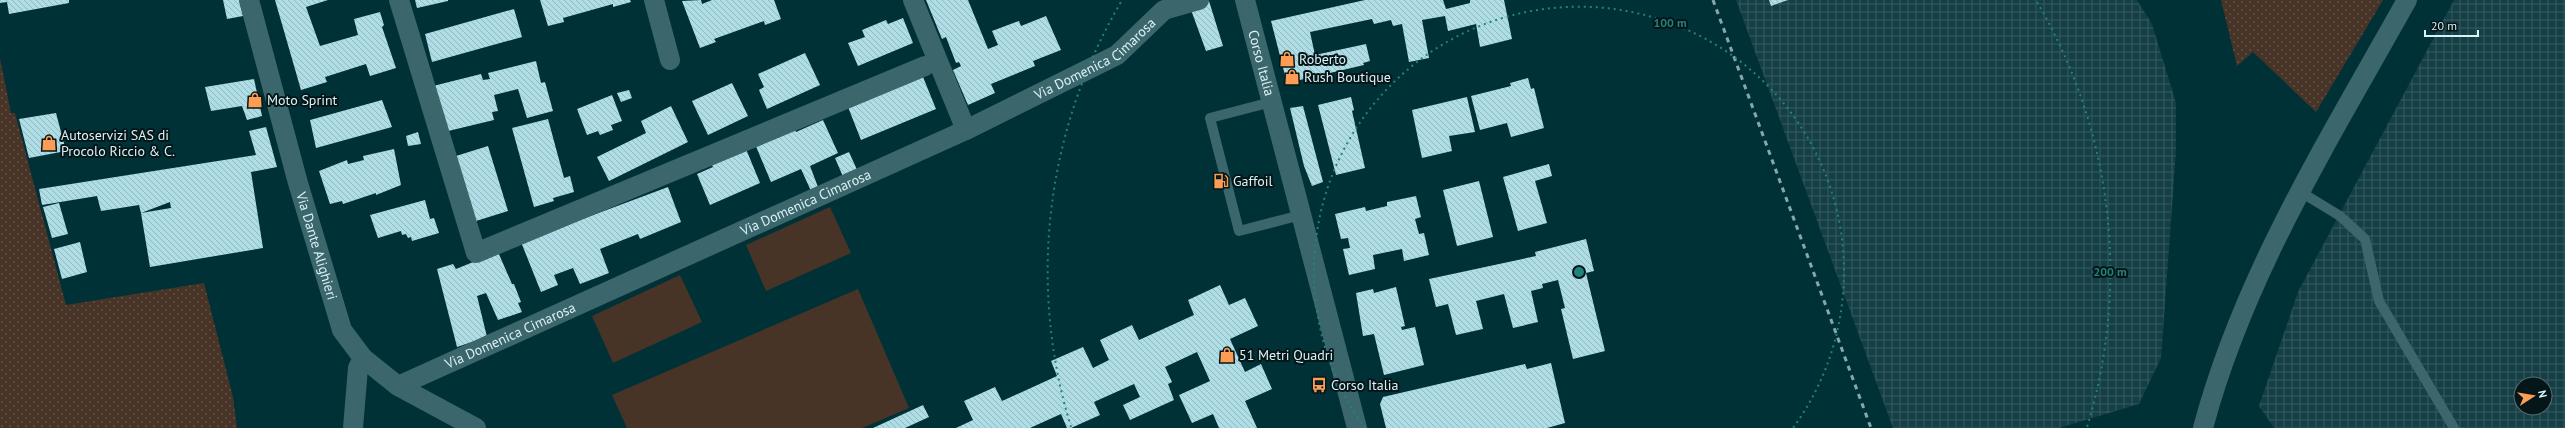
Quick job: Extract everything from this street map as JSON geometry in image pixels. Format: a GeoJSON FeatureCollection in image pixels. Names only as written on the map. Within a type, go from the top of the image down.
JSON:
{"type":"FeatureCollection","features":[{"type":"Feature","properties":{"kind":"street","name":"Via Dante Alighieri"},"geometry":{"type":"LineString","coordinates":[[249,0],[298,183],[342,330],[363,358],[398,386],[476,428]]}},
{"type":"Feature","properties":{"kind":"street"},"geometry":{"type":"LineString","coordinates":[[399,0],[476,253],[924,66]]}},
{"type":"Feature","properties":{"kind":"street"},"geometry":{"type":"LineString","coordinates":[[654,0],[670,60]]}},
{"type":"Feature","properties":{"kind":"street"},"geometry":{"type":"LineString","coordinates":[[913,0],[966,130]]}},
{"type":"Feature","properties":{"kind":"street","name":"Via Domenica Cimarosa"},"geometry":{"type":"LineString","coordinates":[[398,386],[966,130],[1117,55],[1164,10],[1199,0]]}},
{"type":"Feature","properties":{"kind":"street","name":"Corso Italia"},"geometry":{"type":"LineString","coordinates":[[1245,0],[1357,428]]}},
{"type":"Feature","properties":{"kind":"street"},"geometry":{"type":"LineString","coordinates":[[2205,419],[2251,289],[2300,191],[2407,0]]}},
{"type":"Feature","properties":{"kind":"street"},"geometry":{"type":"LineString","coordinates":[[353,428],[358,368],[363,358]]}},
{"type":"Feature","properties":{"kind":"lane"},"geometry":{"type":"LineString","coordinates":[[1271,102],[1210,118],[1239,231],[1301,215]]}},
{"type":"Feature","properties":{"kind":"lane"},"geometry":{"type":"LineString","coordinates":[[2300,191],[2340,216],[2365,239],[2379,301],[2454,428]]}},
{"type":"Feature","properties":{"kind":"shaded area"},"geometry":{"type":"Polygon","coordinates":[[[1736,0],[2137,0],[2152,24],[2176,103],[2176,151],[2161,358],[2139,404],[2059,428],[1893,428],[1736,0]]]}},
{"type":"Feature","properties":{"kind":"shaded area"},"geometry":{"type":"Polygon","coordinates":[[[2221,0],[2383,0],[2316,112],[2253,52],[2237,66],[2221,0]]]}},
{"type":"Feature","properties":{"kind":"shaded area"},"geometry":{"type":"Polygon","coordinates":[[[2454,0],[2565,0],[2565,428],[2274,428],[2259,406],[2298,292],[2454,0]]]}},
{"type":"Feature","properties":{"kind":"shaded area"},"geometry":{"type":"Polygon","coordinates":[[[0,58],[11,113],[15,113],[66,305],[204,283],[233,397],[237,428],[0,428],[0,58]]]}},
{"type":"Feature","properties":{"kind":"shaded area"},"geometry":{"type":"Polygon","coordinates":[[[830,207],[851,253],[766,291],[746,245],[830,207]]]}},
{"type":"Feature","properties":{"kind":"shaded area"},"geometry":{"type":"Polygon","coordinates":[[[680,275],[702,322],[613,363],[592,316],[680,275]]]}},
{"type":"Feature","properties":{"kind":"shaded area"},"geometry":{"type":"Polygon","coordinates":[[[858,289],[909,408],[862,428],[627,428],[612,395],[858,289]]]}},
{"type":"Feature","properties":{"kind":"building"},"geometry":{"type":"Polygon","coordinates":[[[0,0],[69,0],[69,3],[9,14],[7,2],[0,3],[0,0]]]}},
{"type":"Feature","properties":{"kind":"building"},"geometry":{"type":"Polygon","coordinates":[[[223,0],[239,0],[243,16],[227,19],[223,0]]]}},
{"type":"Feature","properties":{"kind":"building"},"geometry":{"type":"Polygon","coordinates":[[[275,0],[328,0],[306,7],[320,46],[358,35],[354,19],[380,12],[384,25],[382,27],[396,68],[370,76],[366,64],[325,77],[327,82],[301,90],[275,0]]]}},
{"type":"Feature","properties":{"kind":"building"},"geometry":{"type":"Polygon","coordinates":[[[415,0],[448,0],[448,1],[417,8],[415,0]]]}},
{"type":"Feature","properties":{"kind":"building"},"geometry":{"type":"Polygon","coordinates":[[[540,0],[630,0],[631,2],[613,7],[613,4],[563,18],[564,22],[548,26],[540,0]]]}},
{"type":"Feature","properties":{"kind":"building"},"geometry":{"type":"Polygon","coordinates":[[[701,0],[702,4],[712,0],[774,0],[781,19],[765,25],[764,21],[714,39],[716,42],[700,48],[682,1],[701,0]]]}},
{"type":"Feature","properties":{"kind":"building"},"geometry":{"type":"Polygon","coordinates":[[[926,0],[968,0],[988,49],[998,45],[992,31],[1019,21],[1021,26],[1046,16],[1061,50],[1033,61],[1035,66],[991,84],[995,93],[968,105],[953,70],[961,66],[959,62],[956,63],[946,37],[942,39],[926,0]]]}},
{"type":"Feature","properties":{"kind":"building"},"geometry":{"type":"Polygon","coordinates":[[[1365,0],[1443,0],[1446,9],[1470,3],[1470,0],[1504,0],[1512,39],[1480,47],[1476,24],[1448,31],[1445,16],[1422,20],[1429,58],[1409,62],[1402,24],[1393,26],[1391,20],[1374,24],[1372,19],[1310,32],[1315,55],[1366,44],[1370,61],[1363,63],[1364,65],[1287,83],[1271,21],[1365,0]]]}},
{"type":"Feature","properties":{"kind":"building"},"geometry":{"type":"Polygon","coordinates":[[[1769,0],[1788,0],[1771,6],[1769,0]]]}},
{"type":"Feature","properties":{"kind":"building"},"geometry":{"type":"Polygon","coordinates":[[[1209,1],[1223,46],[1206,51],[1190,7],[1209,1]]]}},
{"type":"Feature","properties":{"kind":"building"},"geometry":{"type":"Polygon","coordinates":[[[514,9],[522,37],[432,62],[425,34],[514,9]]]}},
{"type":"Feature","properties":{"kind":"building"},"geometry":{"type":"Polygon","coordinates":[[[903,18],[913,43],[858,66],[848,43],[865,37],[862,30],[886,20],[888,24],[903,18]]]}},
{"type":"Feature","properties":{"kind":"building"},"geometry":{"type":"Polygon","coordinates":[[[805,53],[820,85],[767,109],[759,90],[764,87],[758,74],[805,53]]]}},
{"type":"Feature","properties":{"kind":"building"},"geometry":{"type":"Polygon","coordinates":[[[536,61],[541,83],[545,82],[553,111],[527,118],[518,89],[494,95],[498,111],[492,112],[494,120],[444,132],[433,86],[481,74],[483,80],[490,79],[488,73],[536,61]]]}},
{"type":"Feature","properties":{"kind":"building"},"geometry":{"type":"Polygon","coordinates":[[[923,77],[936,109],[861,140],[848,107],[923,77]]]}},
{"type":"Feature","properties":{"kind":"building"},"geometry":{"type":"Polygon","coordinates":[[[1528,78],[1531,89],[1534,88],[1544,128],[1511,137],[1507,123],[1480,130],[1471,96],[1511,86],[1510,83],[1528,78]]]}},
{"type":"Feature","properties":{"kind":"building"},"geometry":{"type":"Polygon","coordinates":[[[254,79],[262,116],[247,120],[242,106],[211,111],[205,87],[254,79]]]}},
{"type":"Feature","properties":{"kind":"building"},"geometry":{"type":"Polygon","coordinates":[[[732,83],[748,116],[708,135],[692,101],[732,83]]]}},
{"type":"Feature","properties":{"kind":"building"},"geometry":{"type":"Polygon","coordinates":[[[629,90],[632,98],[621,102],[617,93],[629,90]]]}},
{"type":"Feature","properties":{"kind":"building"},"geometry":{"type":"Polygon","coordinates":[[[612,95],[622,121],[611,125],[613,130],[600,135],[598,131],[587,135],[577,109],[612,95]]]}},
{"type":"Feature","properties":{"kind":"building"},"geometry":{"type":"Polygon","coordinates":[[[1351,97],[1354,110],[1352,111],[1365,168],[1336,175],[1318,105],[1351,97]]]}},
{"type":"Feature","properties":{"kind":"building"},"geometry":{"type":"Polygon","coordinates":[[[1467,97],[1475,132],[1449,136],[1452,151],[1422,158],[1412,110],[1467,97]]]}},
{"type":"Feature","properties":{"kind":"building"},"geometry":{"type":"Polygon","coordinates":[[[382,100],[392,127],[316,148],[310,120],[382,100]]]}},
{"type":"Feature","properties":{"kind":"building"},"geometry":{"type":"Polygon","coordinates":[[[671,106],[688,142],[609,181],[597,157],[646,133],[641,121],[671,106]]]}},
{"type":"Feature","properties":{"kind":"building"},"geometry":{"type":"Polygon","coordinates":[[[1303,106],[1323,182],[1312,186],[1304,166],[1290,108],[1303,106]]]}},
{"type":"Feature","properties":{"kind":"building"},"geometry":{"type":"Polygon","coordinates":[[[56,113],[66,151],[29,158],[19,119],[56,113]]]}},
{"type":"Feature","properties":{"kind":"building"},"geometry":{"type":"Polygon","coordinates":[[[548,119],[564,178],[570,176],[574,192],[553,198],[554,201],[534,207],[512,128],[548,119]]]}},
{"type":"Feature","properties":{"kind":"building"},"geometry":{"type":"Polygon","coordinates":[[[823,120],[838,153],[810,166],[818,187],[811,191],[801,169],[771,182],[755,144],[794,128],[796,132],[823,120]]]}},
{"type":"Feature","properties":{"kind":"building"},"geometry":{"type":"Polygon","coordinates":[[[266,127],[277,167],[251,172],[263,248],[150,267],[139,205],[101,211],[97,196],[42,205],[39,189],[256,155],[249,131],[266,127]],[[170,202],[141,213],[171,208],[170,202]]]}},
{"type":"Feature","properties":{"kind":"building"},"geometry":{"type":"Polygon","coordinates":[[[418,132],[421,144],[408,146],[406,136],[418,132]]]}},
{"type":"Feature","properties":{"kind":"building"},"geometry":{"type":"Polygon","coordinates":[[[488,146],[508,211],[476,221],[456,156],[488,146]]]}},
{"type":"Feature","properties":{"kind":"building"},"geometry":{"type":"Polygon","coordinates":[[[394,149],[401,185],[376,195],[376,193],[343,204],[342,201],[330,204],[319,171],[347,160],[348,164],[364,160],[363,156],[394,149]]]}},
{"type":"Feature","properties":{"kind":"building"},"geometry":{"type":"Polygon","coordinates":[[[746,149],[760,183],[710,205],[697,174],[713,167],[711,163],[746,149]]]}},
{"type":"Feature","properties":{"kind":"building"},"geometry":{"type":"Polygon","coordinates":[[[849,152],[858,172],[844,179],[835,158],[849,152]]]}},
{"type":"Feature","properties":{"kind":"building"},"geometry":{"type":"Polygon","coordinates":[[[1549,164],[1552,176],[1535,181],[1547,223],[1518,231],[1503,177],[1549,164]]]}},
{"type":"Feature","properties":{"kind":"building"},"geometry":{"type":"Polygon","coordinates":[[[1479,181],[1493,237],[1457,246],[1443,190],[1479,181]]]}},
{"type":"Feature","properties":{"kind":"building"},"geometry":{"type":"Polygon","coordinates":[[[668,187],[681,222],[640,239],[638,234],[600,249],[609,273],[580,284],[573,268],[554,275],[558,285],[541,292],[521,242],[668,187]]]}},
{"type":"Feature","properties":{"kind":"building"},"geometry":{"type":"Polygon","coordinates":[[[1416,196],[1421,217],[1415,219],[1419,234],[1424,233],[1429,255],[1404,261],[1402,249],[1373,255],[1375,269],[1349,275],[1343,249],[1350,248],[1348,238],[1341,239],[1335,214],[1365,207],[1366,211],[1387,206],[1387,202],[1416,196]]]}},
{"type":"Feature","properties":{"kind":"building"},"geometry":{"type":"Polygon","coordinates":[[[425,200],[430,219],[434,218],[439,233],[412,241],[411,237],[408,238],[406,234],[402,235],[401,231],[378,238],[370,215],[425,200]]]}},
{"type":"Feature","properties":{"kind":"building"},"geometry":{"type":"Polygon","coordinates":[[[59,203],[68,234],[52,238],[43,207],[59,203]]]}},
{"type":"Feature","properties":{"kind":"building"},"geometry":{"type":"Polygon","coordinates":[[[1586,239],[1594,271],[1586,273],[1605,351],[1573,359],[1561,309],[1565,308],[1558,280],[1542,284],[1543,288],[1531,291],[1538,322],[1513,328],[1504,294],[1476,301],[1483,329],[1456,335],[1448,304],[1436,307],[1429,279],[1536,256],[1535,252],[1586,239]]]}},
{"type":"Feature","properties":{"kind":"building"},"geometry":{"type":"Polygon","coordinates":[[[80,242],[87,272],[62,279],[54,249],[80,242]]]}},
{"type":"Feature","properties":{"kind":"building"},"geometry":{"type":"Polygon","coordinates":[[[498,252],[512,284],[514,284],[521,302],[518,303],[522,312],[498,320],[486,293],[477,296],[487,337],[457,347],[437,269],[453,264],[456,269],[498,252]]]}},
{"type":"Feature","properties":{"kind":"building"},"geometry":{"type":"Polygon","coordinates":[[[1220,285],[1229,305],[1245,298],[1258,326],[1230,339],[1245,372],[1261,364],[1272,389],[1245,401],[1257,428],[1219,428],[1213,414],[1192,423],[1179,395],[1210,381],[1197,352],[1165,367],[1172,382],[1168,384],[1174,400],[1130,420],[1123,405],[1140,397],[1134,384],[1094,402],[1100,415],[1071,428],[1067,428],[1061,414],[1030,428],[956,428],[973,420],[964,401],[995,387],[1002,401],[1057,376],[1051,361],[1083,347],[1093,368],[1109,360],[1100,340],[1132,325],[1139,340],[1194,315],[1188,300],[1220,285]]]}},
{"type":"Feature","properties":{"kind":"building"},"geometry":{"type":"Polygon","coordinates":[[[1396,287],[1405,326],[1401,327],[1402,330],[1415,327],[1424,365],[1384,375],[1374,334],[1363,336],[1356,293],[1373,289],[1374,293],[1396,287]]]}},
{"type":"Feature","properties":{"kind":"building"},"geometry":{"type":"Polygon","coordinates":[[[1551,363],[1565,423],[1547,428],[1386,428],[1380,404],[1383,397],[1525,364],[1527,369],[1551,363]]]}},
{"type":"Feature","properties":{"kind":"building"},"geometry":{"type":"Polygon","coordinates":[[[923,405],[929,417],[905,428],[873,428],[923,405]]]}},
{"type":"Feature","properties":{"kind":"railway"},"geometry":{"type":"LineString","coordinates":[[1713,0],[1871,428]]}},
{"type":"Feature","properties":{"kind":"place","name":"Roberto"},"geometry":{"type":"Point","coordinates":[1287,59]}},
{"type":"Feature","properties":{"kind":"place","name":"Rush Boutique"},"geometry":{"type":"Point","coordinates":[1292,77]}},
{"type":"Feature","properties":{"kind":"place","name":"Moto Sprint"},"geometry":{"type":"Point","coordinates":[255,100]}},
{"type":"Feature","properties":{"kind":"place","name":"Autoservizi SAS di Procolo Riccio & C."},"geometry":{"type":"Point","coordinates":[49,143]}},
{"type":"Feature","properties":{"kind":"place","name":"Gaffoil"},"geometry":{"type":"Point","coordinates":[1221,181]}},
{"type":"Feature","properties":{"kind":"place","name":"51 Metri Quadri"},"geometry":{"type":"Point","coordinates":[1227,355]}},
{"type":"Feature","properties":{"kind":"place","name":"Corso Italia"},"geometry":{"type":"Point","coordinates":[1319,385]}}]}
